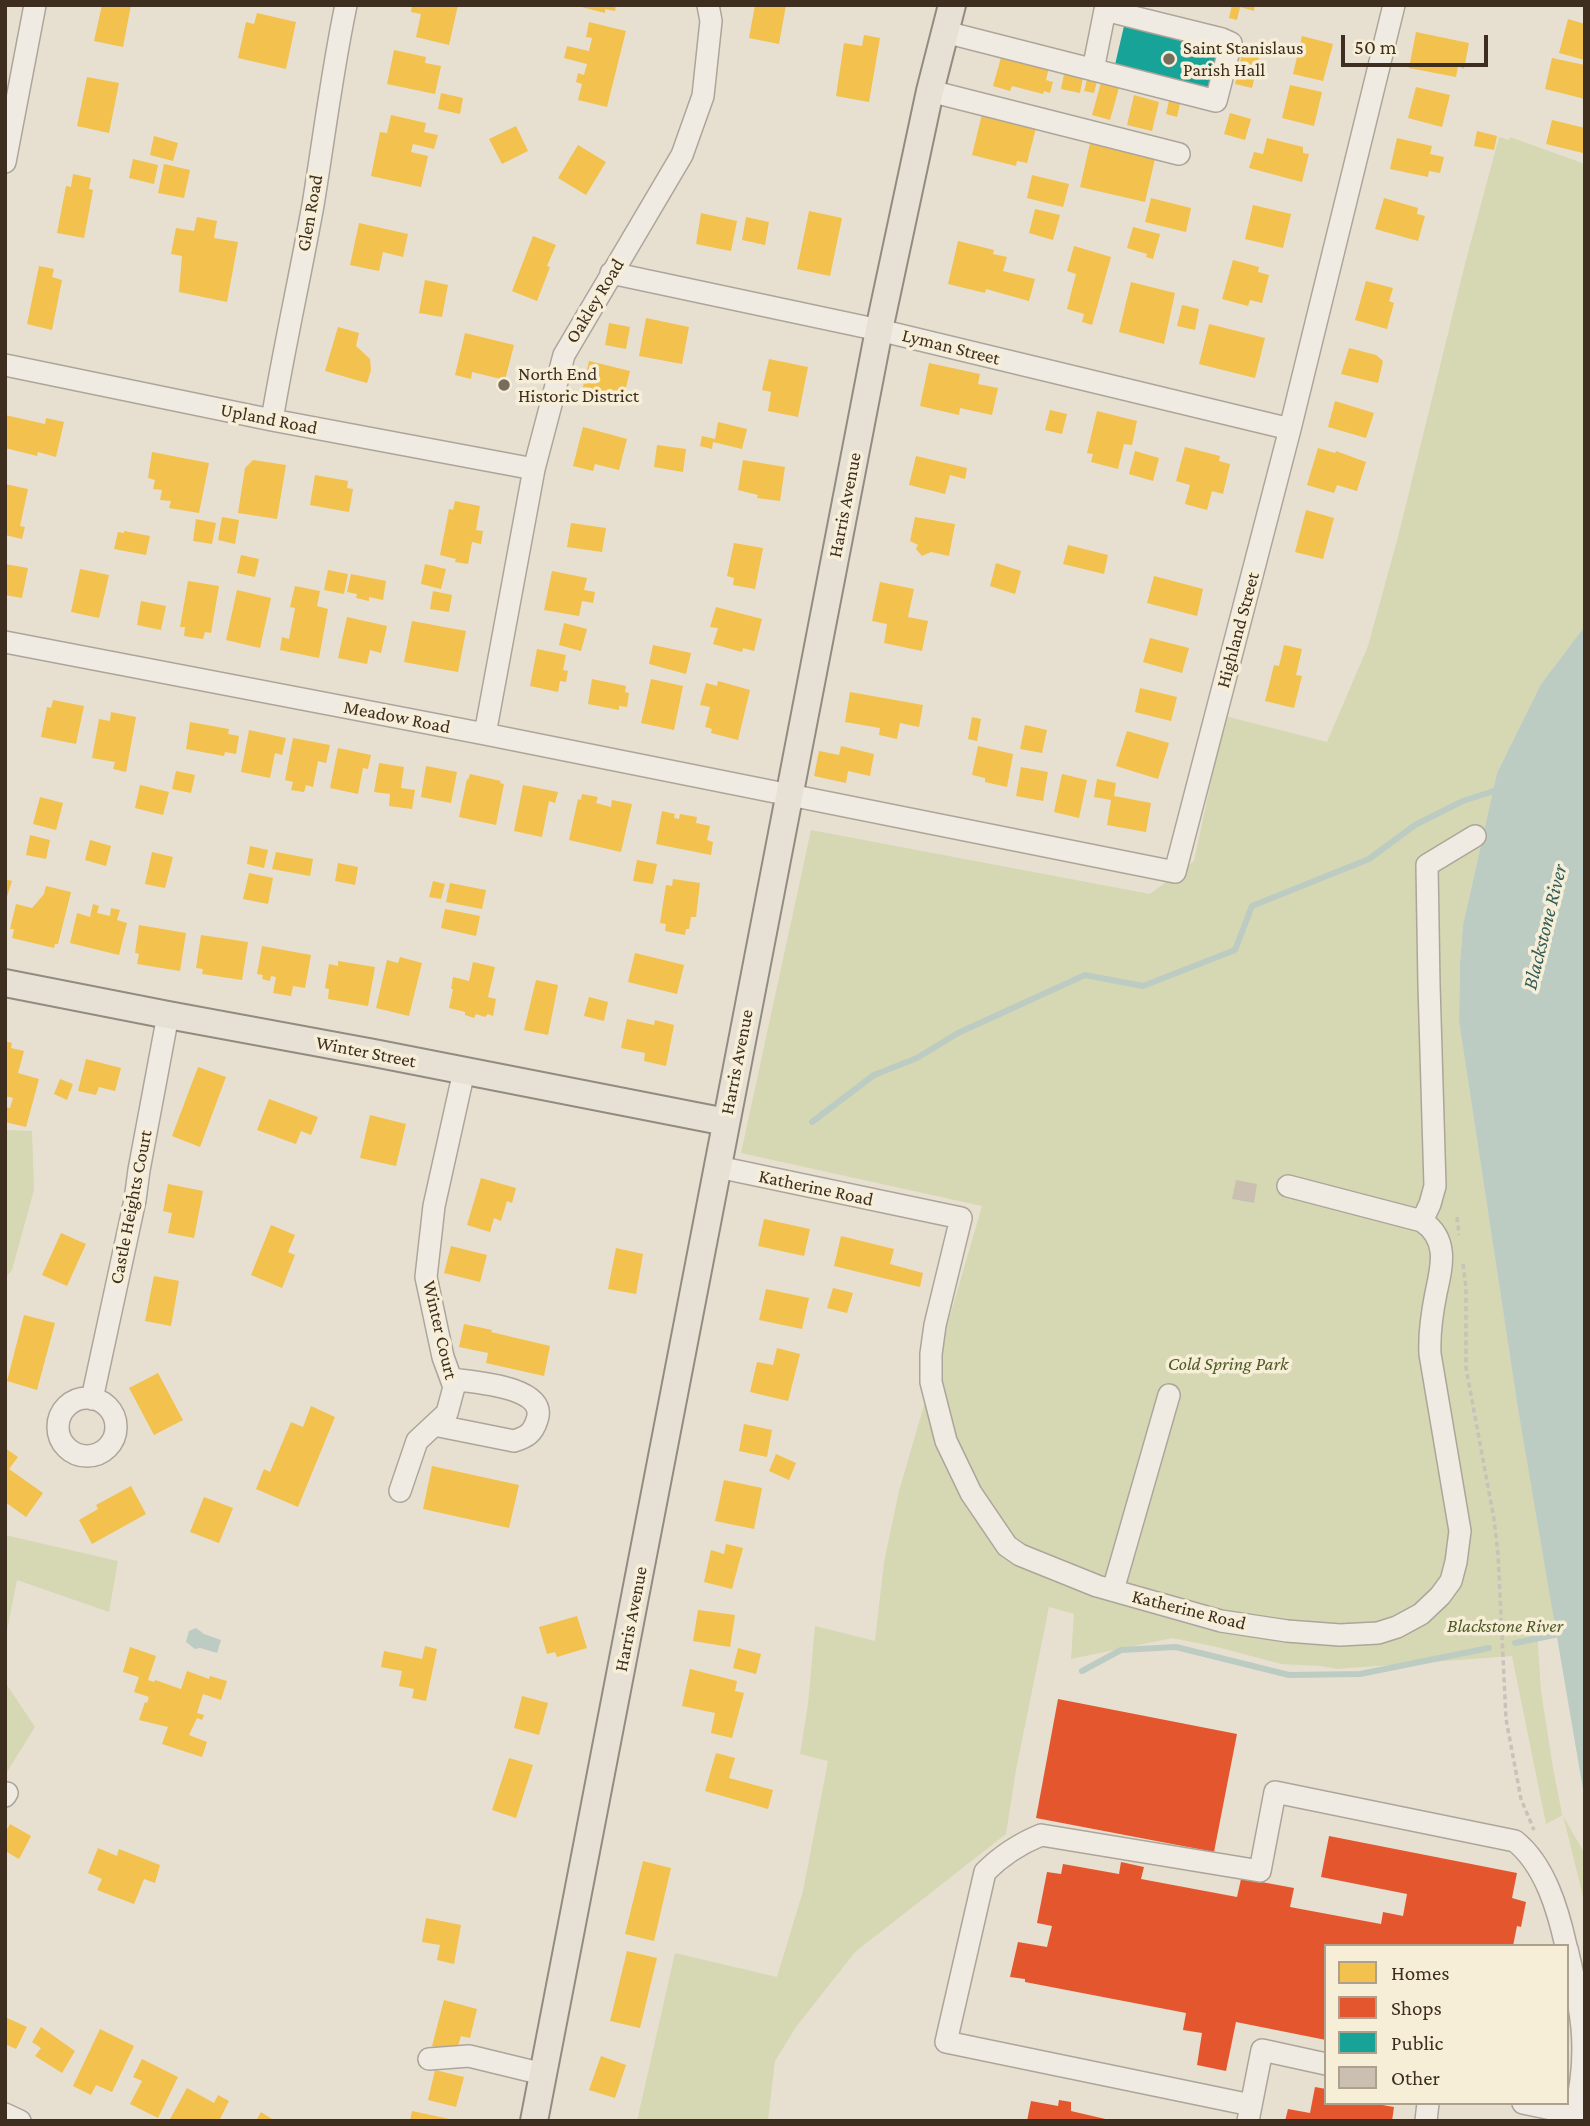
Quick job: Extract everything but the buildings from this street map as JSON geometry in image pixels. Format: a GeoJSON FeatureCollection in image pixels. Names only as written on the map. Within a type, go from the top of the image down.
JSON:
{"type":"FeatureCollection","features":[{"type":"Feature","properties":{"kind":"main road","name":"Harris Avenue"},"geometry":{"type":"LineString","coordinates":[[534,2121],[879,330],[930,91],[952,5]]}},
{"type":"Feature","properties":{"kind":"main road","name":"Winter Street"},"geometry":{"type":"LineString","coordinates":[[5,983],[726,1122]]}},
{"type":"Feature","properties":{"kind":"street"},"geometry":{"type":"LineString","coordinates":[[5,162],[36,5]]}},
{"type":"Feature","properties":{"kind":"street","name":"Glen Road"},"geometry":{"type":"LineString","coordinates":[[272,420],[313,206],[346,5]]}},
{"type":"Feature","properties":{"kind":"street","name":"Oakley Road"},"geometry":{"type":"LineString","coordinates":[[485,734],[534,469],[564,355],[682,155],[703,96],[711,21],[708,5]]}},
{"type":"Feature","properties":{"kind":"street","name":"Highland Street"},"geometry":{"type":"LineString","coordinates":[[789,795],[1175,872],[1290,429],[1394,5]]}},
{"type":"Feature","properties":{"kind":"street"},"geometry":{"type":"LineString","coordinates":[[945,32],[1216,102],[1231,43],[1222,38],[1105,10],[1093,70]]}},
{"type":"Feature","properties":{"kind":"street"},"geometry":{"type":"LineString","coordinates":[[930,91],[1179,155]]}},
{"type":"Feature","properties":{"kind":"street","name":"Lyman Street"},"geometry":{"type":"LineString","coordinates":[[611,274],[879,330],[1290,429]]}},
{"type":"Feature","properties":{"kind":"street","name":"Upland Road"},"geometry":{"type":"LineString","coordinates":[[5,365],[272,420],[534,469]]}},
{"type":"Feature","properties":{"kind":"street","name":"Meadow Road"},"geometry":{"type":"LineString","coordinates":[[5,642],[789,795]]}},
{"type":"Feature","properties":{"kind":"street"},"geometry":{"type":"LineString","coordinates":[[1288,1186],[1422,1221],[1435,1186],[1427,865],[1475,836]]}},
{"type":"Feature","properties":{"kind":"street","name":"Castle Heights Court"},"geometry":{"type":"LineString","coordinates":[[92,1399],[135,1200],[168,1015]]}},
{"type":"Feature","properties":{"kind":"street","name":"Winter Court"},"geometry":{"type":"LineString","coordinates":[[400,1491],[417,1441],[447,1413],[454,1387],[443,1357],[426,1277],[434,1206],[464,1071]]}},
{"type":"Feature","properties":{"kind":"street","name":"Katherine Road"},"geometry":{"type":"LineString","coordinates":[[718,1167],[961,1218],[935,1325],[931,1382],[946,1441],[971,1493],[1007,1546],[1020,1555],[1097,1586],[1231,1623],[1287,1631],[1378,1633],[1397,1627],[1421,1614],[1440,1597],[1451,1581],[1460,1531],[1429,1335],[1443,1266],[1437,1239],[1429,1226],[1422,1221]]}},
{"type":"Feature","properties":{"kind":"street"},"geometry":{"type":"LineString","coordinates":[[434,1425],[514,1441],[526,1438],[535,1428],[539,1415],[536,1404],[522,1394],[503,1386],[451,1379]]}},
{"type":"Feature","properties":{"kind":"street"},"geometry":{"type":"LineString","coordinates":[[1112,1590],[1170,1395]]}},
{"type":"Feature","properties":{"kind":"street"},"geometry":{"type":"LineString","coordinates":[[1324,2064],[1262,2050],[1250,2113],[946,2042],[985,1872],[1010,1850],[1041,1835],[1260,1871],[1275,1792],[1515,1841],[1525,1849],[1546,1886],[1566,1944]]}},
{"type":"Feature","properties":{"kind":"street"},"geometry":{"type":"LineString","coordinates":[[1532,2105],[1580,2115],[1584,2051],[1579,1998],[1569,1956]]}},
{"type":"Feature","properties":{"kind":"street"},"geometry":{"type":"LineString","coordinates":[[429,2059],[468,2056],[543,2074]]}},
{"type":"Feature","properties":{"kind":"street"},"geometry":{"type":"LineString","coordinates":[[5,2113],[20,2121]]}},
{"type":"Feature","properties":{"kind":"path"},"geometry":{"type":"LineString","coordinates":[[1457,1217],[1460,1240]]}},
{"type":"Feature","properties":{"kind":"path"},"geometry":{"type":"LineString","coordinates":[[1462,1264],[1466,1288],[1466,1368],[1498,1554],[1506,1719],[1521,1799],[1537,1837]]}},
{"type":"Feature","properties":{"kind":"green space","name":"Cold Spring Park"},"geometry":{"type":"Polygon","coordinates":[[[1499,137],[1509,140],[1510,137],[1585,164],[1585,626],[1541,684],[1497,773],[1463,925],[1459,1021],[1518,1409],[1556,1626],[1537,1630],[1541,1691],[1563,1815],[1546,1824],[1512,1656],[1337,1669],[1281,1664],[1172,1638],[1071,1659],[1074,1614],[1049,1607],[1006,1834],[855,1952],[796,2027],[775,2061],[768,2121],[637,2121],[675,1953],[777,1977],[803,1891],[828,1761],[800,1754],[808,1704],[815,1626],[875,1641],[884,1562],[899,1491],[982,1206],[741,1153],[811,830],[1150,894],[1194,861],[1225,716],[1327,742],[1368,646],[1499,137]]]}},
{"type":"Feature","properties":{"kind":"green space"},"geometry":{"type":"Polygon","coordinates":[[[5,1130],[32,1131],[34,1190],[12,1270],[5,1278],[5,1130]]]}},
{"type":"Feature","properties":{"kind":"green space"},"geometry":{"type":"Polygon","coordinates":[[[5,1535],[118,1561],[109,1612],[17,1580],[5,1641],[5,1535]]]}},
{"type":"Feature","properties":{"kind":"green space"},"geometry":{"type":"Polygon","coordinates":[[[5,1682],[35,1727],[5,1775],[5,1682]]]}},
{"type":"Feature","properties":{"kind":"green space"},"geometry":{"type":"Polygon","coordinates":[[[1563,1816],[1585,1854],[1585,1905],[1563,1816]]]}},
{"type":"Feature","properties":{"kind":"water","name":"Blackstone River"},"geometry":{"type":"Polygon","coordinates":[[[1585,626],[1585,1801],[1518,1409],[1459,1021],[1463,925],[1497,773],[1541,684],[1585,626]]]}},
{"type":"Feature","properties":{"kind":"water"},"geometry":{"type":"Polygon","coordinates":[[[196,1628],[221,1640],[217,1653],[195,1649],[186,1642],[189,1631],[196,1628]]]}},
{"type":"Feature","properties":{"kind":"waterway"},"geometry":{"type":"LineString","coordinates":[[812,1122],[874,1075],[917,1058],[958,1033],[1085,975],[1143,986],[1235,950],[1252,906],[1369,859],[1415,825],[1463,801],[1500,789]]}},
{"type":"Feature","properties":{"kind":"waterway"},"geometry":{"type":"LineString","coordinates":[[1515,1643],[1564,1633]]}},
{"type":"Feature","properties":{"kind":"waterway"},"geometry":{"type":"LineString","coordinates":[[1082,1671],[1121,1650],[1176,1647],[1289,1675],[1360,1674],[1489,1648]]}},
{"type":"Feature","properties":{"kind":"place","name":"Saint Stanislaus Parish Hall"},"geometry":{"type":"Point","coordinates":[1169,59]}},
{"type":"Feature","properties":{"kind":"place","name":"North End Historic District"},"geometry":{"type":"Point","coordinates":[504,385]}}]}
